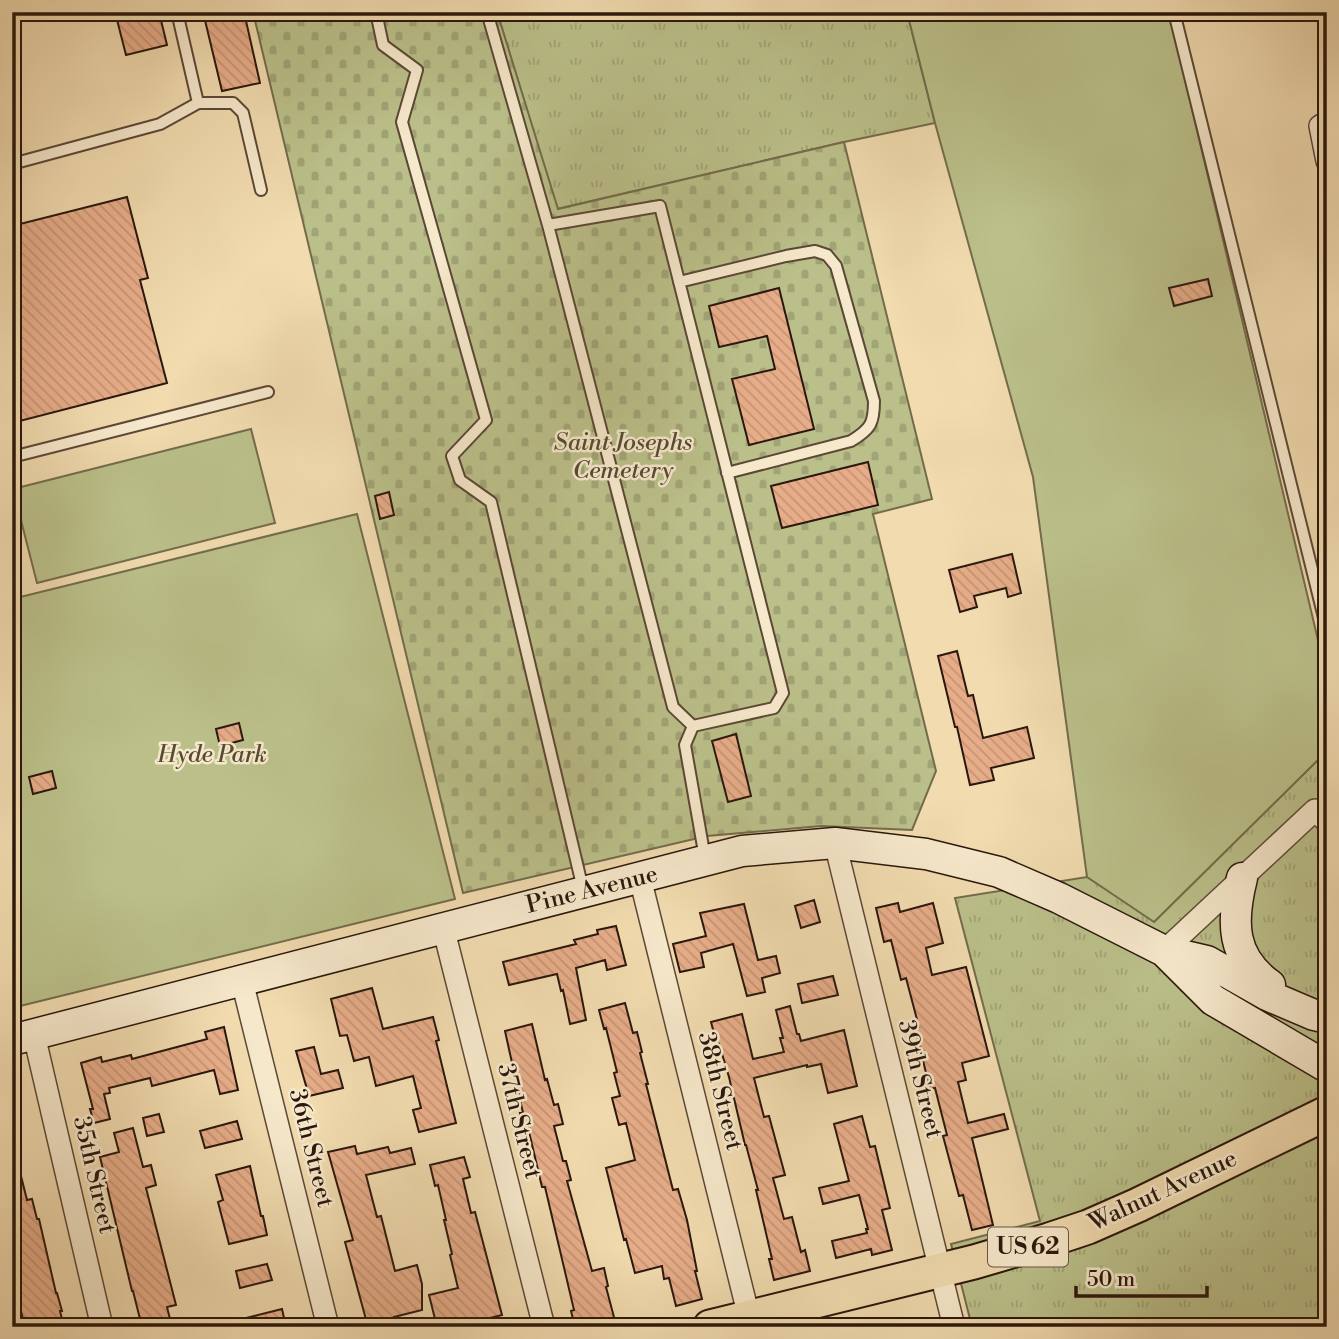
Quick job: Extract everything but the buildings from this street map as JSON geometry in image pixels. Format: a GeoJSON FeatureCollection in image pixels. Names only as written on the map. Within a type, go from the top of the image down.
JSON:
{"type":"FeatureCollection","features":[{"type":"Feature","properties":{"kind":"main road","name":"Pine Avenue"},"geometry":{"type":"LineString","coordinates":[[23,1037],[742,851],[835,843],[926,854],[999,872],[1059,898],[1164,951]]}},
{"type":"Feature","properties":{"kind":"main road"},"geometry":{"type":"LineString","coordinates":[[1242,878],[1236,927],[1245,960],[1269,985],[1295,998],[1320,1016]]}},
{"type":"Feature","properties":{"kind":"main road"},"geometry":{"type":"LineString","coordinates":[[1164,951],[1207,961],[1267,995],[1320,1016]]}},
{"type":"Feature","properties":{"kind":"main road"},"geometry":{"type":"LineString","coordinates":[[1164,951],[1213,1000],[1327,1067]]}},
{"type":"Feature","properties":{"kind":"main road","name":"Walnut Avenue"},"geometry":{"type":"LineString","coordinates":[[710,1327],[1009,1253],[1088,1227],[1327,1113]]}},
{"type":"Feature","properties":{"kind":"street"},"geometry":{"type":"LineString","coordinates":[[1327,122],[1320,126],[1327,161]]}},
{"type":"Feature","properties":{"kind":"street"},"geometry":{"type":"LineString","coordinates":[[1164,951],[1242,878],[1321,812]]}},
{"type":"Feature","properties":{"kind":"street","name":"39th Street"},"geometry":{"type":"LineString","coordinates":[[835,843],[954,1327]]}},
{"type":"Feature","properties":{"kind":"street","name":"38th Street"},"geometry":{"type":"LineString","coordinates":[[640,878],[750,1317]]}},
{"type":"Feature","properties":{"kind":"street","name":"37th Street"},"geometry":{"type":"LineString","coordinates":[[443,928],[544,1327]]}},
{"type":"Feature","properties":{"kind":"street","name":"36th Street"},"geometry":{"type":"LineString","coordinates":[[242,981],[328,1327]]}},
{"type":"Feature","properties":{"kind":"street","name":"35th Street"},"geometry":{"type":"LineString","coordinates":[[23,1037],[102,1327]]}},
{"type":"Feature","properties":{"kind":"lane"},"geometry":{"type":"LineString","coordinates":[[177,12],[198,103]]}},
{"type":"Feature","properties":{"kind":"lane"},"geometry":{"type":"LineString","coordinates":[[376,12],[383,45],[417,71],[402,122],[486,420],[452,456],[460,480],[491,502],[584,892]]}},
{"type":"Feature","properties":{"kind":"lane"},"geometry":{"type":"LineString","coordinates":[[487,12],[548,225],[673,707],[693,726]]}},
{"type":"Feature","properties":{"kind":"lane"},"geometry":{"type":"LineString","coordinates":[[1174,12],[1327,630]]}},
{"type":"Feature","properties":{"kind":"lane"},"geometry":{"type":"LineString","coordinates":[[12,164],[160,124],[198,103],[233,103],[243,113],[261,190]]}},
{"type":"Feature","properties":{"kind":"lane"},"geometry":{"type":"LineString","coordinates":[[548,225],[660,206],[783,693],[774,708],[693,726]]}},
{"type":"Feature","properties":{"kind":"lane"},"geometry":{"type":"LineString","coordinates":[[679,282],[786,256],[815,251],[827,255],[836,266],[874,401],[874,418],[866,432],[851,441],[727,473]]}},
{"type":"Feature","properties":{"kind":"lane"},"geometry":{"type":"LineString","coordinates":[[12,457],[268,392]]}},
{"type":"Feature","properties":{"kind":"lane"},"geometry":{"type":"LineString","coordinates":[[693,726],[685,745],[706,860]]}},
{"type":"Feature","properties":{"kind":"green space","name":"Saint Josephs Cemetery"},"geometry":{"type":"Polygon","coordinates":[[[253,12],[497,12],[558,209],[844,142],[932,499],[873,514],[936,771],[912,830],[821,826],[707,836],[463,893],[253,12]]]}},
{"type":"Feature","properties":{"kind":"green space"},"geometry":{"type":"Polygon","coordinates":[[[497,12],[907,12],[935,123],[557,209],[497,12]]]}},
{"type":"Feature","properties":{"kind":"green space"},"geometry":{"type":"Polygon","coordinates":[[[907,12],[1169,12],[1327,678],[1327,751],[1154,922],[1087,877],[1033,477],[907,12]]]}},
{"type":"Feature","properties":{"kind":"green space"},"geometry":{"type":"Polygon","coordinates":[[[251,429],[275,523],[37,583],[13,489],[251,429]]]}},
{"type":"Feature","properties":{"kind":"green space","name":"Hyde Park"},"geometry":{"type":"Polygon","coordinates":[[[357,514],[455,899],[12,1008],[12,599],[357,514]]]}},
{"type":"Feature","properties":{"kind":"green space"},"geometry":{"type":"Polygon","coordinates":[[[1327,751],[1327,1327],[972,1327],[951,1244],[1040,1221],[955,898],[1087,877],[1155,921],[1327,751]]]}}]}
